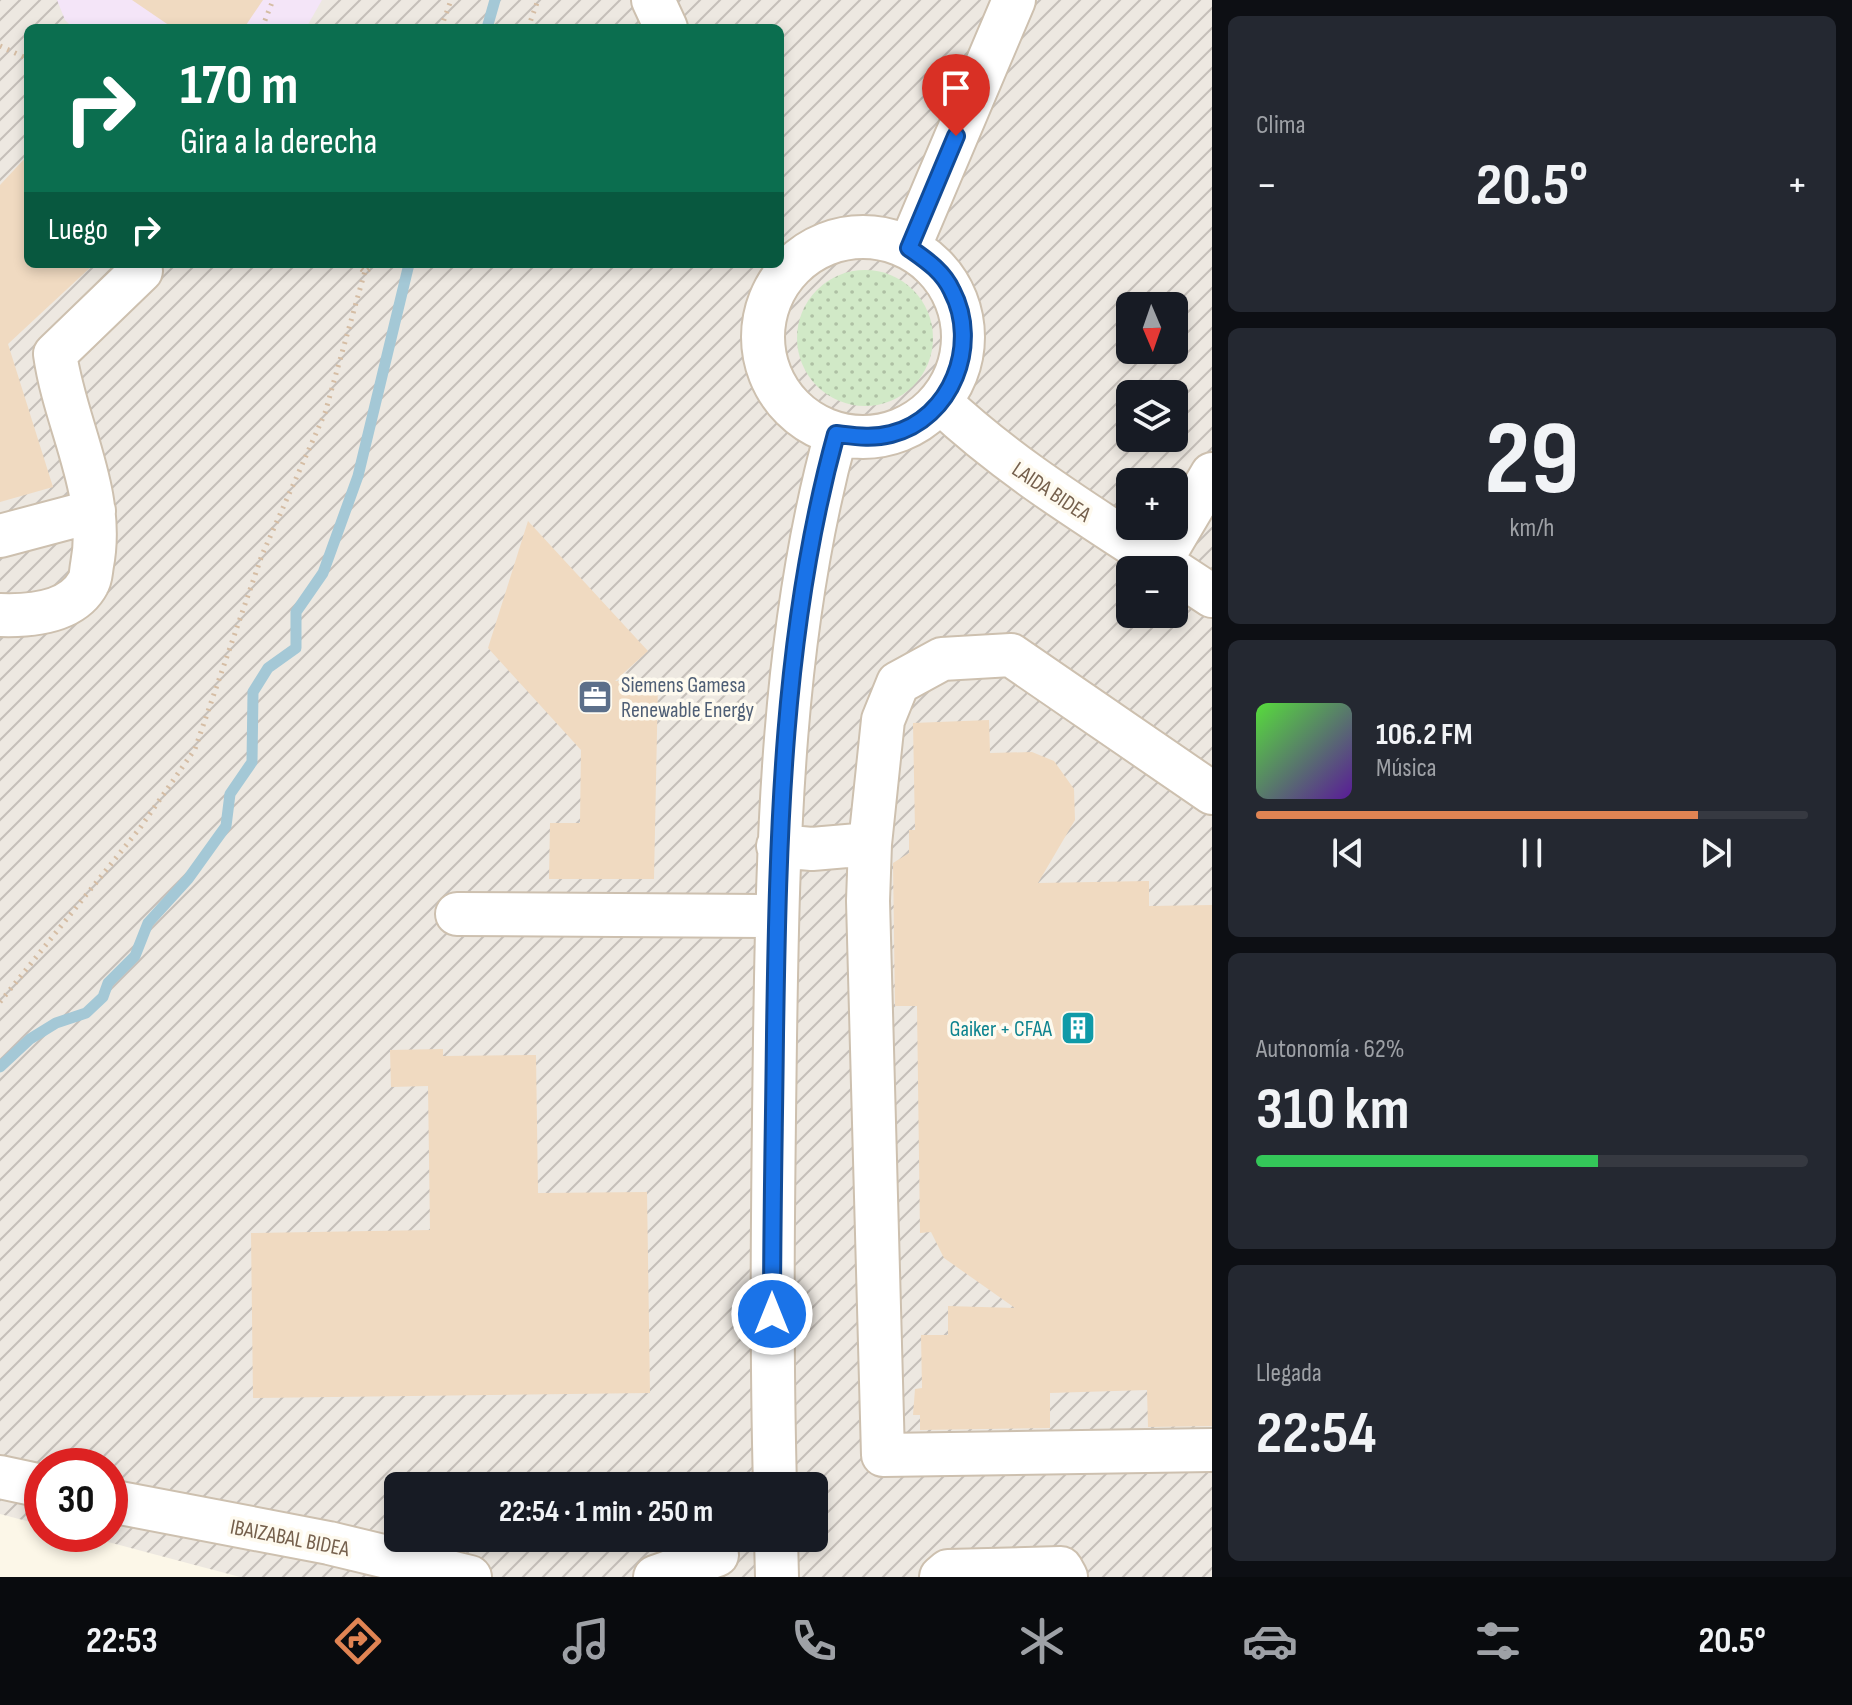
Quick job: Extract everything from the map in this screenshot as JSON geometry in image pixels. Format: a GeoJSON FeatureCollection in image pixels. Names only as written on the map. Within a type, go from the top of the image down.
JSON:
{"type":"FeatureCollection","features":[{"type":"Feature","properties":{"kind":"street"},"geometry":{"type":"LineString","coordinates":[[909,248],[1014,0]]}},
{"type":"Feature","properties":{"kind":"street"},"geometry":{"type":"LineString","coordinates":[[783,268],[765,310],[762,341],[768,372],[784,400],[807,421],[836,434],[864,438],[893,434],[919,421],[940,402],[956,376],[964,347],[962,317],[952,289],[934,265],[909,248],[882,238],[853,237],[825,244],[790,246],[784,265]]}},
{"type":"Feature","properties":{"kind":"street"},"geometry":{"type":"LineString","coordinates":[[0,615],[23,616],[62,608],[88,583],[96,545],[94,511],[82,454],[60,389],[55,354],[141,271]]}},
{"type":"Feature","properties":{"kind":"street","name":"LAIDA BIDEA"},"geometry":{"type":"LineString","coordinates":[[940,402],[984,444],[1020,472],[1150,556]]}},
{"type":"Feature","properties":{"kind":"street"},"geometry":{"type":"LineString","coordinates":[[774,1472],[778,846],[796,623],[810,538],[836,434]]}},
{"type":"Feature","properties":{"kind":"street"},"geometry":{"type":"LineString","coordinates":[[1174,556],[1212,474]]}},
{"type":"Feature","properties":{"kind":"street"},"geometry":{"type":"LineString","coordinates":[[0,536],[94,511]]}},
{"type":"Feature","properties":{"kind":"street","name":"LAIDA BIDEA"},"geometry":{"type":"LineString","coordinates":[[1188,580],[1212,596]]}},
{"type":"Feature","properties":{"kind":"street"},"geometry":{"type":"LineString","coordinates":[[1212,793],[1011,655],[942,659],[898,683],[883,720],[870,844],[868,901],[883,1455],[1212,1450]]}},
{"type":"Feature","properties":{"kind":"street"},"geometry":{"type":"LineString","coordinates":[[778,846],[812,849],[870,844]]}},
{"type":"Feature","properties":{"kind":"street"},"geometry":{"type":"LineString","coordinates":[[457,914],[776,916]]}},
{"type":"Feature","properties":{"kind":"street"},"geometry":{"type":"LineString","coordinates":[[758,1472],[773,1436]]}},
{"type":"Feature","properties":{"kind":"street"},"geometry":{"type":"LineString","coordinates":[[0,1477],[24,1482]]}},
{"type":"Feature","properties":{"kind":"street","name":"IBAIZABAL BIDEA"},"geometry":{"type":"LineString","coordinates":[[128,1504],[329,1543],[470,1577]]}},
{"type":"Feature","properties":{"kind":"street"},"geometry":{"type":"LineString","coordinates":[[776,1552],[777,1577]]}},
{"type":"Feature","properties":{"kind":"street"},"geometry":{"type":"LineString","coordinates":[[655,1577],[717,1557]]}},
{"type":"Feature","properties":{"kind":"street"},"geometry":{"type":"LineString","coordinates":[[941,1577],[948,1571],[1061,1568],[1066,1577]]}},
{"type":"Feature","properties":{"kind":"path"},"geometry":{"type":"LineString","coordinates":[[264,24],[273,0]]}},
{"type":"Feature","properties":{"kind":"path"},"geometry":{"type":"LineString","coordinates":[[442,24],[451,0]]}},
{"type":"Feature","properties":{"kind":"path"},"geometry":{"type":"LineString","coordinates":[[529,24],[538,0]]}},
{"type":"Feature","properties":{"kind":"path"},"geometry":{"type":"LineString","coordinates":[[0,46],[24,57]]}},
{"type":"Feature","properties":{"kind":"path"},"geometry":{"type":"LineString","coordinates":[[360,268],[365,272]]}},
{"type":"Feature","properties":{"kind":"path"},"geometry":{"type":"LineString","coordinates":[[0,1002],[140,828],[195,749],[262,555],[325,413],[366,268]]}},
{"type":"Feature","properties":{"kind":"path"},"geometry":{"type":"LineString","coordinates":[[365,272],[370,268]]}},
{"type":"Feature","properties":{"kind":"shaded area"},"geometry":{"type":"Polygon","coordinates":[[[0,0],[1212,0],[1212,1577],[240,1577],[128,1547],[128,1448],[24,1448],[24,1520],[0,1514],[0,0]]]}},
{"type":"Feature","properties":{"kind":"shaded area"},"geometry":{"type":"Polygon","coordinates":[[[57,0],[322,0],[308,24],[69,24],[57,0]]]}},
{"type":"Feature","properties":{"kind":"green space"},"geometry":{"type":"Polygon","coordinates":[[[865,270],[891,275],[913,290],[928,312],[933,338],[928,364],[913,386],[891,401],[865,406],[839,401],[817,386],[802,364],[797,338],[802,312],[817,290],[839,275],[865,270]]]}},
{"type":"Feature","properties":{"kind":"building"},"geometry":{"type":"Polygon","coordinates":[[[132,0],[263,0],[247,24],[167,24],[132,0]]]}},
{"type":"Feature","properties":{"kind":"building"},"geometry":{"type":"Polygon","coordinates":[[[24,159],[24,268],[90,268],[8,344],[53,487],[0,502],[0,185],[24,159]]]}},
{"type":"Feature","properties":{"kind":"building","name":"Siemens Gamesa Renewable Energy"},"geometry":{"type":"Polygon","coordinates":[[[528,521],[648,651],[615,681],[658,682],[654,879],[549,879],[550,823],[580,823],[581,750],[488,648],[528,521]]]}},
{"type":"Feature","properties":{"kind":"building","name":"Gaiker + CFAA"},"geometry":{"type":"Polygon","coordinates":[[[989,720],[990,753],[1032,752],[1054,761],[1074,789],[1075,820],[1038,883],[1149,881],[1149,906],[1212,905],[1212,1426],[1148,1427],[1147,1390],[1050,1393],[1050,1428],[920,1430],[920,1415],[913,1415],[915,1389],[922,1388],[921,1335],[948,1335],[948,1306],[1015,1308],[944,1258],[931,1232],[920,1233],[917,1006],[895,1006],[893,863],[909,853],[909,830],[915,830],[913,723],[989,720]]]}},
{"type":"Feature","properties":{"kind":"building"},"geometry":{"type":"Polygon","coordinates":[[[443,1049],[443,1056],[536,1055],[538,1193],[647,1192],[650,1393],[253,1398],[251,1233],[430,1230],[428,1086],[391,1087],[390,1050],[443,1049]]]}},
{"type":"Feature","properties":{"kind":"waterway"},"geometry":{"type":"LineString","coordinates":[[488,24],[495,0]]}},
{"type":"Feature","properties":{"kind":"waterway"},"geometry":{"type":"LineString","coordinates":[[0,1067],[30,1039],[56,1023],[86,1013],[103,997],[108,983],[135,956],[148,923],[188,879],[226,826],[230,794],[252,762],[253,692],[268,668],[296,648],[296,612],[323,573],[358,476],[408,268]]}},
{"type":"Feature","properties":{"kind":"place","name":"Siemens Gamesa Renewable Energy"},"geometry":{"type":"Point","coordinates":[595,697]}},
{"type":"Feature","properties":{"kind":"place","name":"Gaiker + CFAA"},"geometry":{"type":"Point","coordinates":[1078,1028]}},
{"type":"Feature","properties":{"kind":"route"},"geometry":{"type":"LineString","coordinates":[[772,1314],[778,846],[796,623],[810,538],[836,434],[864,438],[893,434],[919,421],[940,402],[956,376],[964,347],[962,317],[952,289],[934,265],[909,248],[956,136]]}}]}
